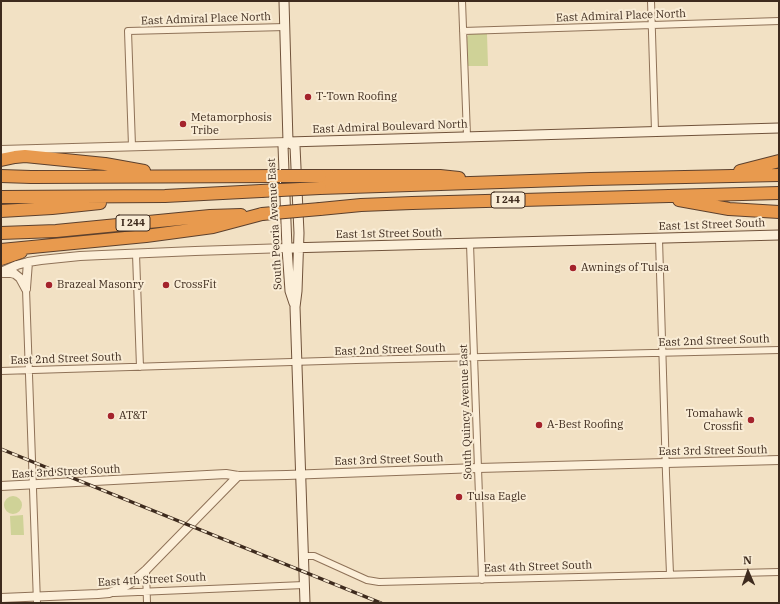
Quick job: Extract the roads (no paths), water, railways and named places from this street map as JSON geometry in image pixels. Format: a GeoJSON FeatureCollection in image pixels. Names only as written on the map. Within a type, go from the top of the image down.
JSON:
{"type":"FeatureCollection","features":[{"type":"Feature","properties":{"kind":"highway"},"geometry":{"type":"LineString","coordinates":[[1,160],[26,156],[40,157],[105,164],[183,177]]}},
{"type":"Feature","properties":{"kind":"highway"},"geometry":{"type":"LineString","coordinates":[[720,177],[779,161]]}},
{"type":"Feature","properties":{"kind":"highway","name":"I 244"},"geometry":{"type":"LineString","coordinates":[[320,182],[508,182],[779,175]]}},
{"type":"Feature","properties":{"kind":"highway"},"geometry":{"type":"LineString","coordinates":[[3,176],[260,176],[320,182]]}},
{"type":"Feature","properties":{"kind":"highway"},"geometry":{"type":"LineString","coordinates":[[1,197],[165,196],[261,191],[320,182]]}},
{"type":"Feature","properties":{"kind":"highway","name":"I 244"},"geometry":{"type":"LineString","coordinates":[[4,228],[56,231],[210,216],[262,214],[361,205],[779,193]]}},
{"type":"Feature","properties":{"kind":"highway"},"geometry":{"type":"LineString","coordinates":[[1,211],[52,208],[165,196]]}},
{"type":"Feature","properties":{"kind":"highway"},"geometry":{"type":"LineString","coordinates":[[654,196],[728,209],[779,212]]}},
{"type":"Feature","properties":{"kind":"highway"},"geometry":{"type":"LineString","coordinates":[[1,250],[146,236],[213,227],[262,214]]}},
{"type":"Feature","properties":{"kind":"highway"},"geometry":{"type":"LineString","coordinates":[[1,259],[35,246]]}},
{"type":"Feature","properties":{"kind":"main road"},"geometry":{"type":"LineString","coordinates":[[284,1],[288,142]]}},
{"type":"Feature","properties":{"kind":"main road","name":"East Admiral Boulevard North"},"geometry":{"type":"LineString","coordinates":[[288,142],[779,128]]}},
{"type":"Feature","properties":{"kind":"main road","name":"South Peoria Avenue East"},"geometry":{"type":"LineString","coordinates":[[295,307],[290,291],[287,248],[283,146],[288,142],[295,146],[299,233],[295,307],[305,603]]}},
{"type":"Feature","properties":{"kind":"main road","name":"East 1st Street South"},"geometry":{"type":"LineString","coordinates":[[287,248],[779,235]]}},
{"type":"Feature","properties":{"kind":"street"},"geometry":{"type":"LineString","coordinates":[[462,1],[467,136]]}},
{"type":"Feature","properties":{"kind":"street"},"geometry":{"type":"LineString","coordinates":[[651,1],[655,131]]}},
{"type":"Feature","properties":{"kind":"street","name":"East Admiral Place North"},"geometry":{"type":"LineString","coordinates":[[463,30],[779,21]]}},
{"type":"Feature","properties":{"kind":"street","name":"East Admiral Place North"},"geometry":{"type":"LineString","coordinates":[[132,146],[128,31],[285,27]]}},
{"type":"Feature","properties":{"kind":"street","name":"East Admiral Boulevard North"},"geometry":{"type":"LineString","coordinates":[[1,150],[288,142]]}},
{"type":"Feature","properties":{"kind":"street"},"geometry":{"type":"LineString","coordinates":[[659,239],[670,574]]}},
{"type":"Feature","properties":{"kind":"street","name":"South Quincy Avenue East"},"geometry":{"type":"LineString","coordinates":[[470,244],[482,580]]}},
{"type":"Feature","properties":{"kind":"street","name":"East 1st Street South"},"geometry":{"type":"LineString","coordinates":[[1,273],[17,265],[41,260],[102,255],[287,248]]}},
{"type":"Feature","properties":{"kind":"street"},"geometry":{"type":"LineString","coordinates":[[136,254],[140,367]]}},
{"type":"Feature","properties":{"kind":"street"},"geometry":{"type":"LineString","coordinates":[[28,262],[26,288],[37,600]]}},
{"type":"Feature","properties":{"kind":"street"},"geometry":{"type":"LineString","coordinates":[[1,273],[14,274],[22,280],[26,288]]}},
{"type":"Feature","properties":{"kind":"street","name":"East 2nd Street South"},"geometry":{"type":"LineString","coordinates":[[1,371],[474,357],[779,350]]}},
{"type":"Feature","properties":{"kind":"street","name":"East 3rd Street South"},"geometry":{"type":"LineString","coordinates":[[1,486],[219,475],[238,476],[779,460]]}},
{"type":"Feature","properties":{"kind":"street"},"geometry":{"type":"LineString","coordinates":[[98,594],[109,593],[128,585],[146,570],[238,476]]}},
{"type":"Feature","properties":{"kind":"street","name":"East 4th Street South"},"geometry":{"type":"LineString","coordinates":[[303,556],[314,556],[367,580],[379,582],[779,572]]}},
{"type":"Feature","properties":{"kind":"street"},"geometry":{"type":"LineString","coordinates":[[146,570],[147,603]]}},
{"type":"Feature","properties":{"kind":"street","name":"East 4th Street South"},"geometry":{"type":"LineString","coordinates":[[1,598],[37,600],[146,591],[304,585]]}},
{"type":"Feature","properties":{"kind":"railway"},"geometry":{"type":"LineString","coordinates":[[1,449],[381,603]]}},
{"type":"Feature","properties":{"kind":"place","name":"T-Town Roofing"},"geometry":{"type":"Point","coordinates":[308,97]}},
{"type":"Feature","properties":{"kind":"place","name":"Metamorphosis Tribe"},"geometry":{"type":"Point","coordinates":[183,124]}},
{"type":"Feature","properties":{"kind":"place","name":"Awnings of Tulsa"},"geometry":{"type":"Point","coordinates":[573,268]}},
{"type":"Feature","properties":{"kind":"place","name":"Brazeal Masonry"},"geometry":{"type":"Point","coordinates":[49,285]}},
{"type":"Feature","properties":{"kind":"place","name":"CrossFit"},"geometry":{"type":"Point","coordinates":[166,285]}},
{"type":"Feature","properties":{"kind":"place","name":"AT&T"},"geometry":{"type":"Point","coordinates":[111,416]}},
{"type":"Feature","properties":{"kind":"place","name":"Tomahawk Crossfit"},"geometry":{"type":"Point","coordinates":[751,420]}},
{"type":"Feature","properties":{"kind":"place","name":"A-Best Roofing"},"geometry":{"type":"Point","coordinates":[539,425]}},
{"type":"Feature","properties":{"kind":"place","name":"Tulsa Eagle"},"geometry":{"type":"Point","coordinates":[459,497]}}]}
